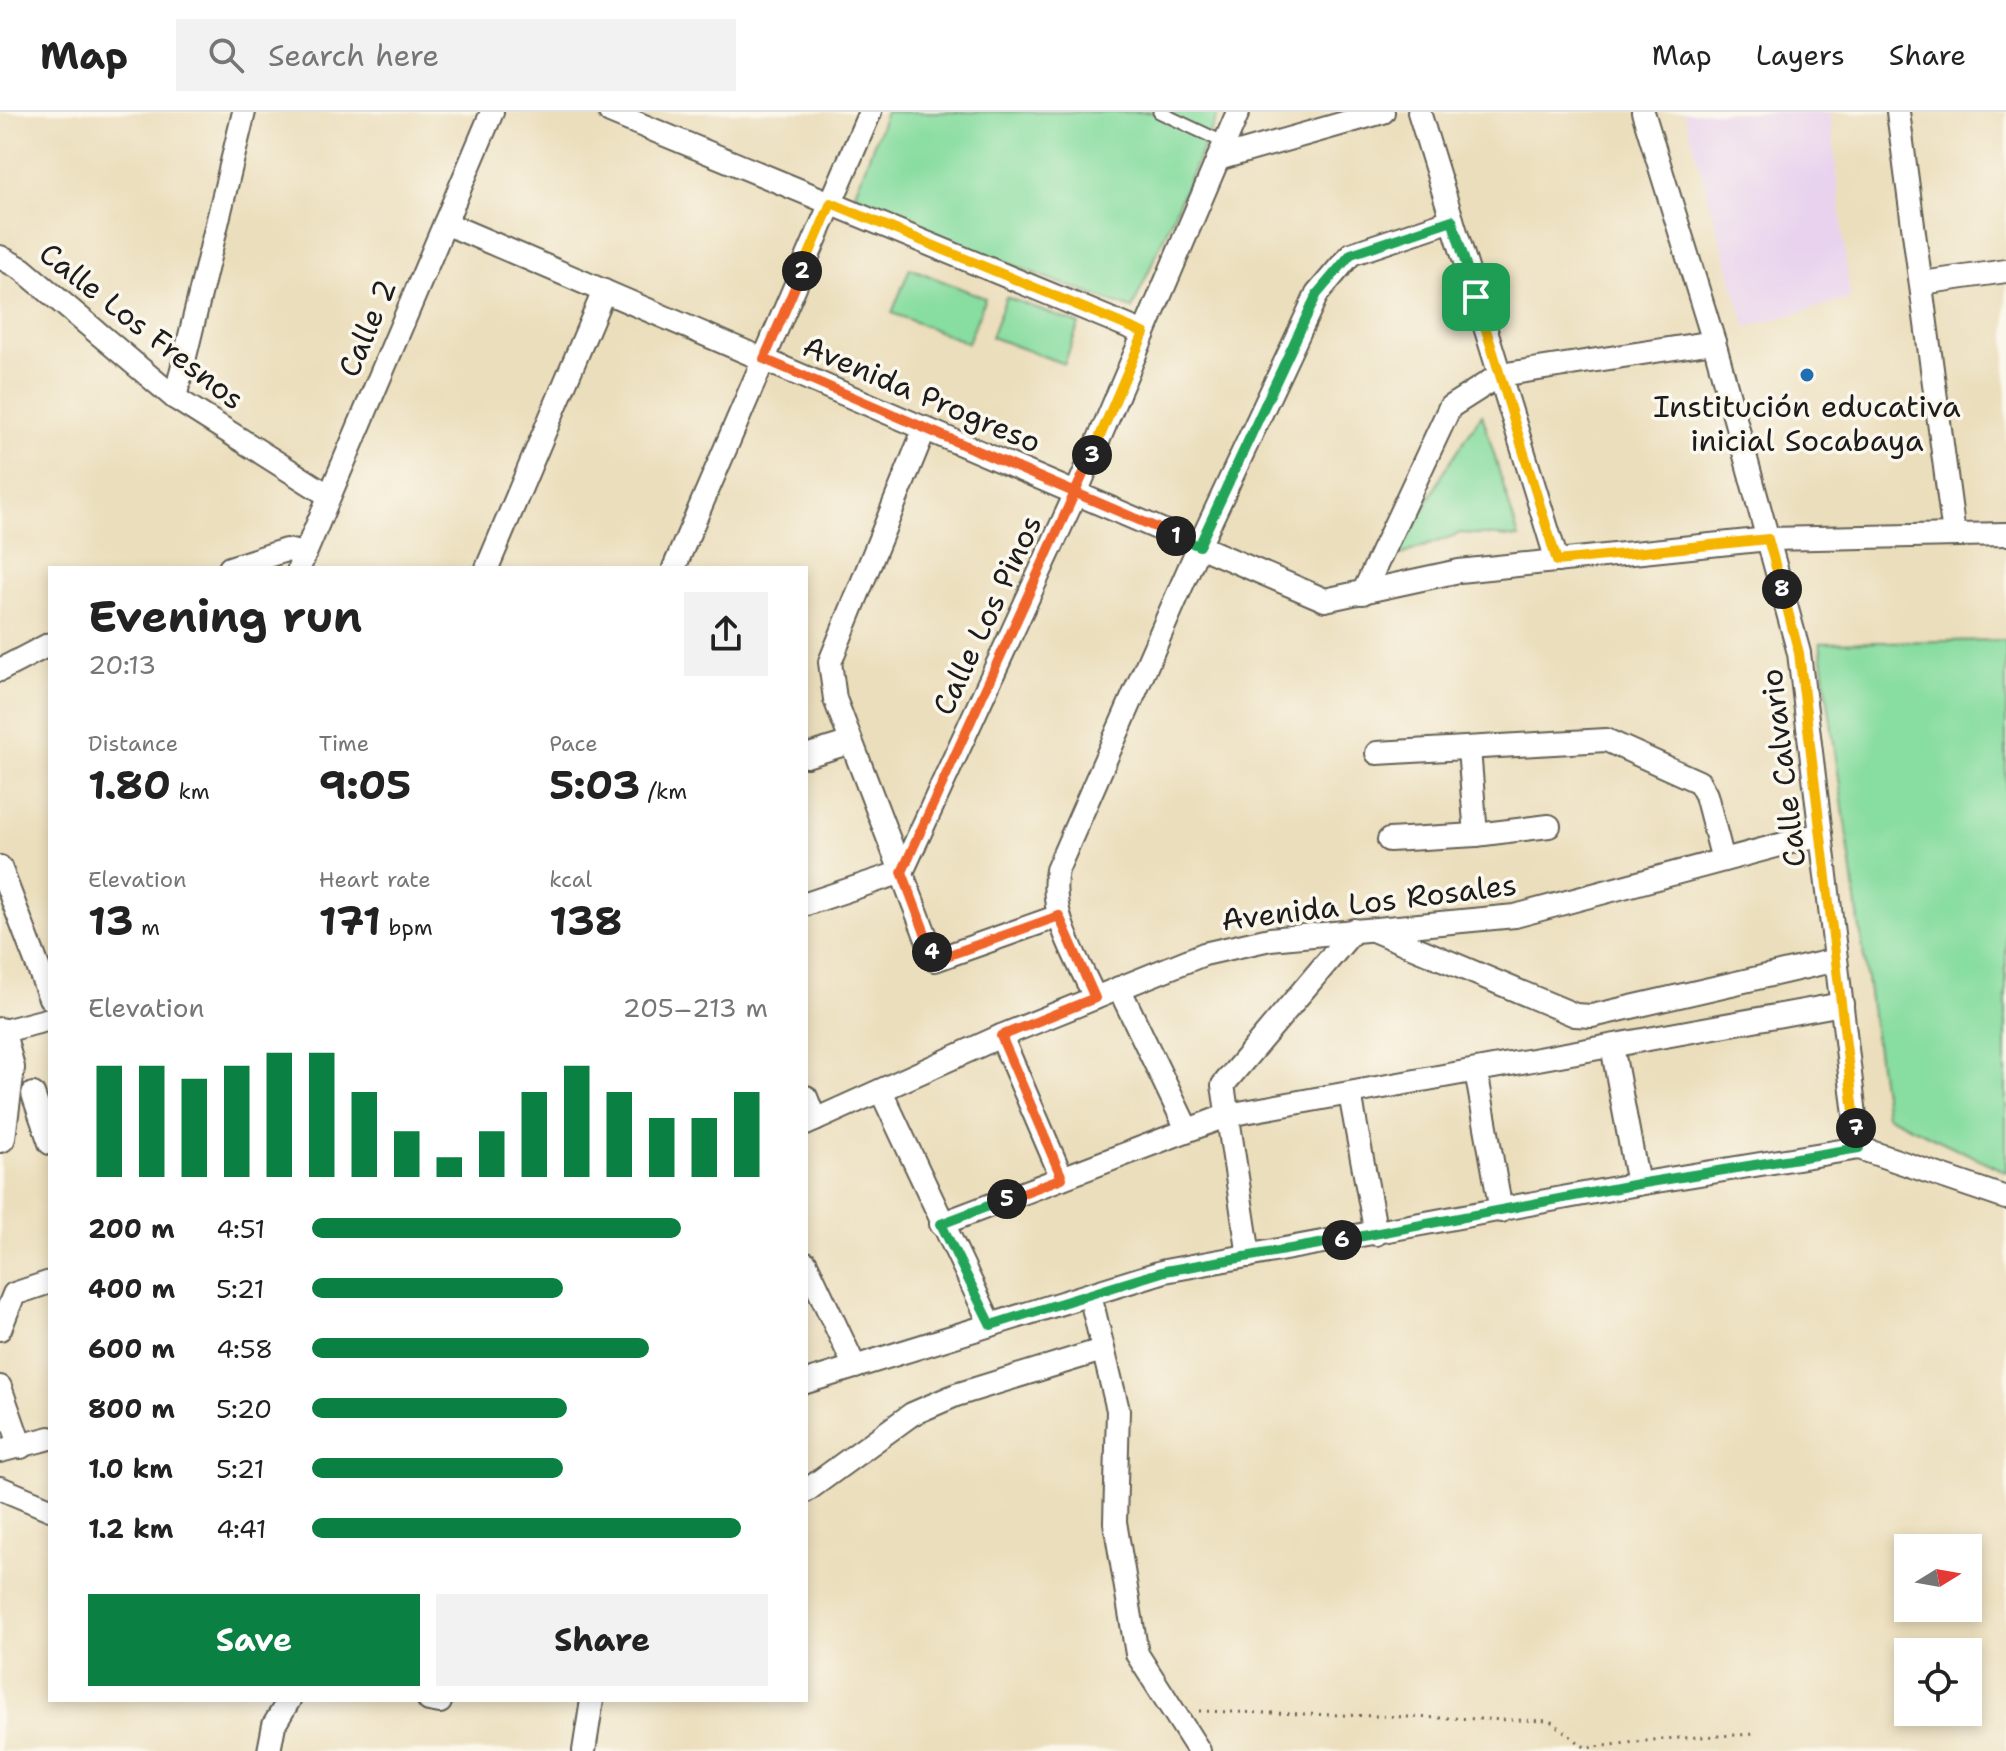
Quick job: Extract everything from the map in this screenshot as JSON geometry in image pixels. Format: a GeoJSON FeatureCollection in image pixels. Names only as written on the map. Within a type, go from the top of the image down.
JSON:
{"type":"FeatureCollection","features":[{"type":"Feature","properties":{"kind":"street"},"geometry":{"type":"LineString","coordinates":[[175,398],[244,112]]}},
{"type":"Feature","properties":{"kind":"street","name":"Calle 2"},"geometry":{"type":"LineString","coordinates":[[302,561],[492,112]]}},
{"type":"Feature","properties":{"kind":"street"},"geometry":{"type":"LineString","coordinates":[[610,112],[1144,333]]}},
{"type":"Feature","properties":{"kind":"street"},"geometry":{"type":"LineString","coordinates":[[675,566],[870,112]]}},
{"type":"Feature","properties":{"kind":"street","name":"Calle Los Pinos"},"geometry":{"type":"LineString","coordinates":[[902,872],[1076,493],[1238,112]]}},
{"type":"Feature","properties":{"kind":"street"},"geometry":{"type":"LineString","coordinates":[[1221,151],[1383,112]]}},
{"type":"Feature","properties":{"kind":"street"},"geometry":{"type":"LineString","coordinates":[[1419,112],[1557,561]]}},
{"type":"Feature","properties":{"kind":"street","name":"Calle Calvario"},"geometry":{"type":"LineString","coordinates":[[1643,112],[1714,342],[1799,653],[1859,1148]]}},
{"type":"Feature","properties":{"kind":"street"},"geometry":{"type":"LineString","coordinates":[[1898,112],[1954,535]]}},
{"type":"Feature","properties":{"kind":"street"},"geometry":{"type":"LineString","coordinates":[[1095,998],[1059,916],[1053,893],[1057,870],[1199,546],[1317,294],[1351,254],[1452,220]]}},
{"type":"Feature","properties":{"kind":"street","name":"Avenida Progreso"},"geometry":{"type":"LineString","coordinates":[[445,223],[1325,600],[1459,571],[1768,539],[2006,534]]}},
{"type":"Feature","properties":{"kind":"street","name":"Calle Los Fresnos"},"geometry":{"type":"LineString","coordinates":[[0,257],[22,269],[175,398],[328,495]]}},
{"type":"Feature","properties":{"kind":"street"},"geometry":{"type":"LineString","coordinates":[[1922,283],[2006,271]]}},
{"type":"Feature","properties":{"kind":"street"},"geometry":{"type":"LineString","coordinates":[[488,566],[604,291]]}},
{"type":"Feature","properties":{"kind":"street"},"geometry":{"type":"LineString","coordinates":[[1363,593],[1450,407],[1500,375],[1714,342]]}},
{"type":"Feature","properties":{"kind":"street"},"geometry":{"type":"LineString","coordinates":[[925,428],[830,662],[835,699],[935,960],[1059,916]]}},
{"type":"Feature","properties":{"kind":"street"},"geometry":{"type":"LineString","coordinates":[[241,566],[286,550],[302,561]]}},
{"type":"Feature","properties":{"kind":"street"},"geometry":{"type":"LineString","coordinates":[[0,670],[48,645]]}},
{"type":"Feature","properties":{"kind":"street"},"geometry":{"type":"LineString","coordinates":[[1377,753],[1606,740],[1692,777],[1706,795],[1723,860]]}},
{"type":"Feature","properties":{"kind":"street"},"geometry":{"type":"LineString","coordinates":[[808,755],[851,742]]}},
{"type":"Feature","properties":{"kind":"street"},"geometry":{"type":"LineString","coordinates":[[1469,749],[1476,835]]}},
{"type":"Feature","properties":{"kind":"street"},"geometry":{"type":"LineString","coordinates":[[1389,840],[1476,835],[1549,826]]}},
{"type":"Feature","properties":{"kind":"street","name":"Avenida Los Rosales"},"geometry":{"type":"LineString","coordinates":[[811,1122],[1001,1036],[1204,954],[1270,939],[1515,916],[1821,834]]}},
{"type":"Feature","properties":{"kind":"street"},"geometry":{"type":"LineString","coordinates":[[0,867],[48,993]]}},
{"type":"Feature","properties":{"kind":"street"},"geometry":{"type":"LineString","coordinates":[[808,903],[902,872]]}},
{"type":"Feature","properties":{"kind":"street"},"geometry":{"type":"LineString","coordinates":[[1249,1256],[1223,1085],[1362,929],[1575,1015],[1592,1016],[1836,960]]}},
{"type":"Feature","properties":{"kind":"street"},"geometry":{"type":"LineString","coordinates":[[1119,988],[1187,1129]]}},
{"type":"Feature","properties":{"kind":"street"},"geometry":{"type":"LineString","coordinates":[[941,1224],[1228,1115],[1842,1004]]}},
{"type":"Feature","properties":{"kind":"street"},"geometry":{"type":"LineString","coordinates":[[0,1137],[9,1068],[0,1032],[48,1020]]}},
{"type":"Feature","properties":{"kind":"street"},"geometry":{"type":"LineString","coordinates":[[1001,1036],[1062,1178]]}},
{"type":"Feature","properties":{"kind":"street"},"geometry":{"type":"LineString","coordinates":[[1612,1046],[1638,1184]]}},
{"type":"Feature","properties":{"kind":"street"},"geometry":{"type":"LineString","coordinates":[[1476,1071],[1501,1211]]}},
{"type":"Feature","properties":{"kind":"street"},"geometry":{"type":"LineString","coordinates":[[881,1091],[991,1325]]}},
{"type":"Feature","properties":{"kind":"street"},"geometry":{"type":"LineString","coordinates":[[33,1094],[48,1137]]}},
{"type":"Feature","properties":{"kind":"street"},"geometry":{"type":"LineString","coordinates":[[1350,1094],[1376,1234]]}},
{"type":"Feature","properties":{"kind":"street"},"geometry":{"type":"LineString","coordinates":[[808,1381],[1165,1271],[1638,1184],[1859,1148],[2006,1198]]}},
{"type":"Feature","properties":{"kind":"street"},"geometry":{"type":"LineString","coordinates":[[808,1267],[855,1367]]}},
{"type":"Feature","properties":{"kind":"street"},"geometry":{"type":"LineString","coordinates":[[0,1329],[14,1294],[48,1283]]}},
{"type":"Feature","properties":{"kind":"street"},"geometry":{"type":"LineString","coordinates":[[1090,1295],[1118,1410],[1115,1522],[1137,1654],[1199,1751]]}},
{"type":"Feature","properties":{"kind":"street"},"geometry":{"type":"LineString","coordinates":[[808,1490],[912,1414],[956,1395],[1102,1350]]}},
{"type":"Feature","properties":{"kind":"street"},"geometry":{"type":"LineString","coordinates":[[0,1387],[10,1449],[48,1439]]}},
{"type":"Feature","properties":{"kind":"street"},"geometry":{"type":"LineString","coordinates":[[0,1488],[48,1508]]}},
{"type":"Feature","properties":{"kind":"street"},"geometry":{"type":"LineString","coordinates":[[269,1751],[274,1725],[288,1702]]}},
{"type":"Feature","properties":{"kind":"street"},"geometry":{"type":"LineString","coordinates":[[584,1751],[592,1702]]}},
{"type":"Feature","properties":{"kind":"lane"},"geometry":{"type":"LineString","coordinates":[[1159,112],[1221,151]]}},
{"type":"Feature","properties":{"kind":"path"},"geometry":{"type":"LineString","coordinates":[[1171,1710],[1550,1721],[1586,1748],[1662,1739],[1755,1734]]}},
{"type":"Feature","properties":{"kind":"shaded area"},"geometry":{"type":"Polygon","coordinates":[[[1684,112],[1830,112],[1850,299],[1746,327],[1684,112]]]}},
{"type":"Feature","properties":{"kind":"green space"},"geometry":{"type":"Polygon","coordinates":[[[886,112],[1219,112],[1132,309],[850,206],[886,112]]]}},
{"type":"Feature","properties":{"kind":"green space"},"geometry":{"type":"Polygon","coordinates":[[[910,268],[985,298],[968,343],[892,313],[910,268]]]}},
{"type":"Feature","properties":{"kind":"green space"},"geometry":{"type":"Polygon","coordinates":[[[1006,297],[1079,324],[1064,364],[991,337],[1006,297]]]}},
{"type":"Feature","properties":{"kind":"green space"},"geometry":{"type":"Polygon","coordinates":[[[1482,414],[1519,538],[1461,533],[1398,556],[1446,468],[1482,414]]]}},
{"type":"Feature","properties":{"kind":"green space"},"geometry":{"type":"Polygon","coordinates":[[[2006,640],[2006,1172],[1886,1115],[1820,643],[2006,640]]]}},
{"type":"Feature","properties":{"kind":"place","name":"Institución educativa inicial Socabaya"},"geometry":{"type":"Point","coordinates":[1807,375]}},
{"type":"Feature","properties":{"kind":"route"},"geometry":{"type":"LineString","coordinates":[[1476,297],[1452,220],[1351,254],[1317,294],[1199,546],[1076,493],[1001,460],[764,359],[831,203],[1144,333],[1076,493],[902,872],[935,960],[1059,916],[1095,998],[1001,1036],[1062,1178],[941,1224],[991,1325],[1165,1271],[1638,1184],[1859,1148],[1799,653],[1768,539],[1557,561],[1476,297]]}}]}
